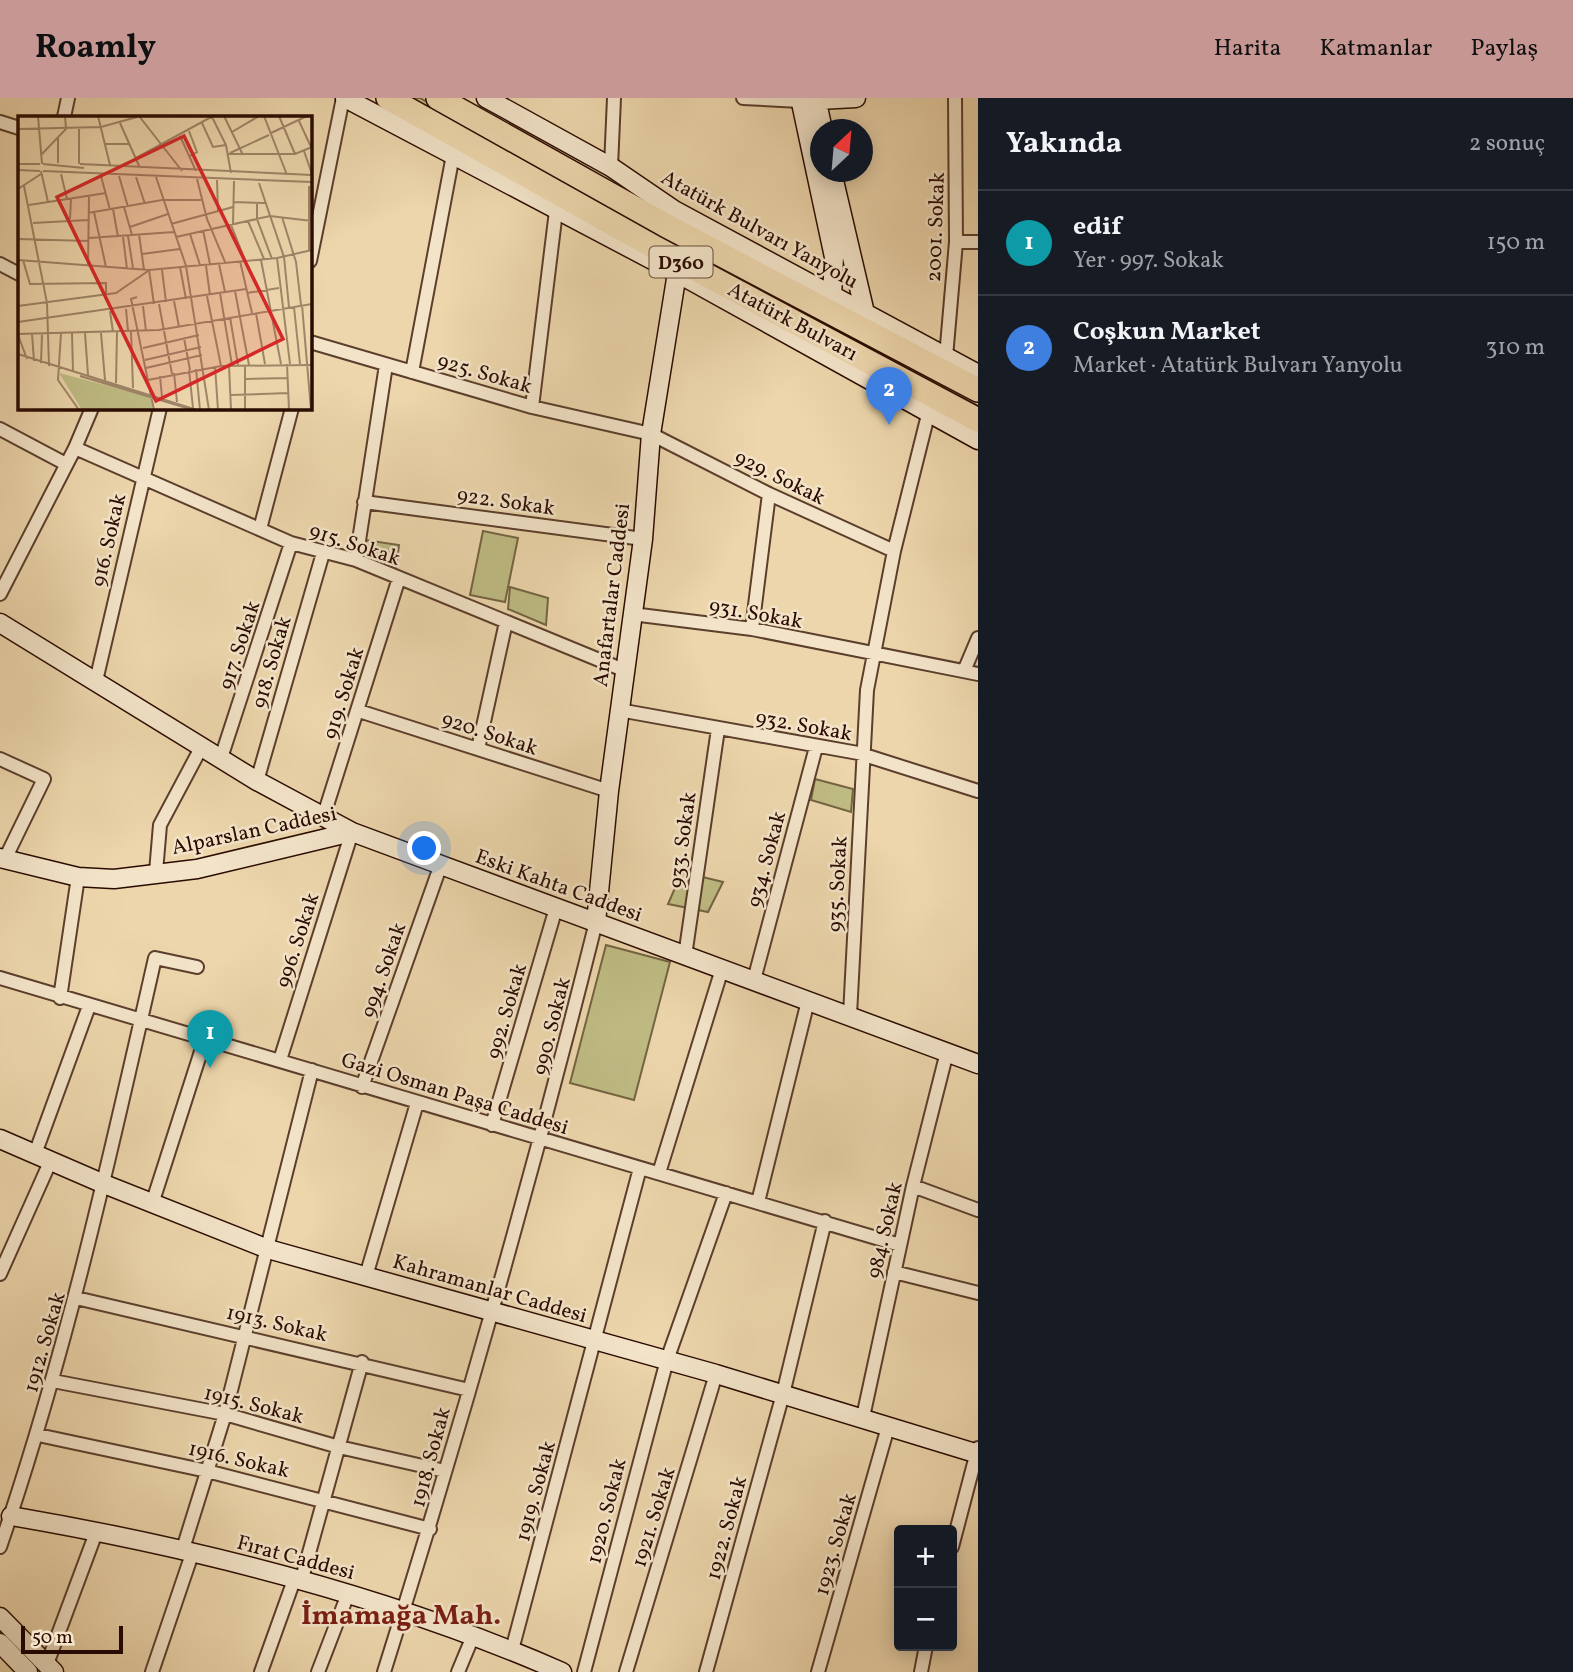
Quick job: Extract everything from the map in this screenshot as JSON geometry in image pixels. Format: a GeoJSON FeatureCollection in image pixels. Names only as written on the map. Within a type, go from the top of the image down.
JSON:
{"type":"FeatureCollection","features":[{"type":"Feature","properties":{"kind":"highway","name":"Atatürk Bulvarı"},"geometry":{"type":"LineString","coordinates":[[388,98],[654,247],[978,420]]}},
{"type":"Feature","properties":{"kind":"highway","name":"Atatürk Bulvarı"},"geometry":{"type":"LineString","coordinates":[[438,98],[665,225],[978,390]]}},
{"type":"Feature","properties":{"kind":"street"},"geometry":{"type":"LineString","coordinates":[[64,116],[68,98]]}},
{"type":"Feature","properties":{"kind":"street"},"geometry":{"type":"LineString","coordinates":[[312,243],[315,217],[344,98],[677,273],[978,440]]}},
{"type":"Feature","properties":{"kind":"street","name":"Atatürk Bulvarı Yanyolu"},"geometry":{"type":"LineString","coordinates":[[486,98],[611,167],[674,211],[978,374]]}},
{"type":"Feature","properties":{"kind":"street"},"geometry":{"type":"LineString","coordinates":[[611,167],[614,98]]}},
{"type":"Feature","properties":{"kind":"street"},"geometry":{"type":"LineString","coordinates":[[743,98],[856,98]]}},
{"type":"Feature","properties":{"kind":"street","name":"2001. Sokak"},"geometry":{"type":"LineString","coordinates":[[946,357],[956,242],[955,98]]}},
{"type":"Feature","properties":{"kind":"street"},"geometry":{"type":"LineString","coordinates":[[808,99],[817,119]]}},
{"type":"Feature","properties":{"kind":"street"},"geometry":{"type":"LineString","coordinates":[[808,99],[834,257],[832,296]]}},
{"type":"Feature","properties":{"kind":"street"},"geometry":{"type":"LineString","coordinates":[[0,122],[18,128]]}},
{"type":"Feature","properties":{"kind":"street"},"geometry":{"type":"LineString","coordinates":[[412,372],[453,155]]}},
{"type":"Feature","properties":{"kind":"street"},"geometry":{"type":"LineString","coordinates":[[834,182],[865,313]]}},
{"type":"Feature","properties":{"kind":"street"},"geometry":{"type":"LineString","coordinates":[[532,407],[556,211]]}},
{"type":"Feature","properties":{"kind":"street"},"geometry":{"type":"LineString","coordinates":[[956,242],[978,242]]}},
{"type":"Feature","properties":{"kind":"street"},"geometry":{"type":"LineString","coordinates":[[0,264],[18,271]]}},
{"type":"Feature","properties":{"kind":"street","name":"Anafartalar Caddesi"},"geometry":{"type":"LineString","coordinates":[[597,922],[609,791],[643,539],[651,434],[677,273]]}},
{"type":"Feature","properties":{"kind":"street","name":"925. Sokak"},"geometry":{"type":"LineString","coordinates":[[312,343],[532,407],[651,434]]}},
{"type":"Feature","properties":{"kind":"street"},"geometry":{"type":"LineString","coordinates":[[356,560],[386,365]]}},
{"type":"Feature","properties":{"kind":"street"},"geometry":{"type":"LineString","coordinates":[[0,594],[75,448],[91,410]]}},
{"type":"Feature","properties":{"kind":"street","name":"916. Sokak"},"geometry":{"type":"LineString","coordinates":[[96,681],[141,479],[159,410]]}},
{"type":"Feature","properties":{"kind":"street"},"geometry":{"type":"LineString","coordinates":[[260,529],[291,410]]}},
{"type":"Feature","properties":{"kind":"street"},"geometry":{"type":"LineString","coordinates":[[874,655],[894,551],[929,411]]}},
{"type":"Feature","properties":{"kind":"street"},"geometry":{"type":"LineString","coordinates":[[0,429],[65,464]]}},
{"type":"Feature","properties":{"kind":"street","name":"929. Sokak"},"geometry":{"type":"LineString","coordinates":[[651,434],[769,494],[894,551]]}},
{"type":"Feature","properties":{"kind":"street","name":"915. Sokak"},"geometry":{"type":"LineString","coordinates":[[75,448],[291,543],[356,560],[626,671]]}},
{"type":"Feature","properties":{"kind":"street"},"geometry":{"type":"LineString","coordinates":[[752,629],[769,494]]}},
{"type":"Feature","properties":{"kind":"street","name":"922. Sokak"},"geometry":{"type":"LineString","coordinates":[[364,502],[643,539]]}},
{"type":"Feature","properties":{"kind":"street","name":"917. Sokak"},"geometry":{"type":"LineString","coordinates":[[221,758],[291,543]]}},
{"type":"Feature","properties":{"kind":"street","name":"918. Sokak"},"geometry":{"type":"LineString","coordinates":[[257,781],[323,553]]}},
{"type":"Feature","properties":{"kind":"street","name":"919. Sokak"},"geometry":{"type":"LineString","coordinates":[[323,818],[399,578]]}},
{"type":"Feature","properties":{"kind":"street","name":"931. Sokak"},"geometry":{"type":"LineString","coordinates":[[632,614],[752,629],[978,674]]}},
{"type":"Feature","properties":{"kind":"street"},"geometry":{"type":"LineString","coordinates":[[478,749],[506,622]]}},
{"type":"Feature","properties":{"kind":"street","name":"Eski Kahta Caddesi"},"geometry":{"type":"LineString","coordinates":[[0,623],[257,781],[352,832],[440,867],[597,922],[978,1064]]}},
{"type":"Feature","properties":{"kind":"street"},"geometry":{"type":"LineString","coordinates":[[964,671],[978,638]]}},
{"type":"Feature","properties":{"kind":"street","name":"935. Sokak"},"geometry":{"type":"LineString","coordinates":[[850,1015],[867,690],[874,655]]}},
{"type":"Feature","properties":{"kind":"street","name":"932. Sokak"},"geometry":{"type":"LineString","coordinates":[[620,709],[863,756],[978,791]]}},
{"type":"Feature","properties":{"kind":"street","name":"920. Sokak"},"geometry":{"type":"LineString","coordinates":[[359,711],[609,791]]}},
{"type":"Feature","properties":{"kind":"street","name":"933. Sokak"},"geometry":{"type":"LineString","coordinates":[[685,956],[718,729]]}},
{"type":"Feature","properties":{"kind":"street"},"geometry":{"type":"LineString","coordinates":[[156,872],[160,825],[202,746]]}},
{"type":"Feature","properties":{"kind":"street","name":"934. Sokak"},"geometry":{"type":"LineString","coordinates":[[754,980],[816,747]]}},
{"type":"Feature","properties":{"kind":"street"},"geometry":{"type":"LineString","coordinates":[[0,759],[44,779],[2,858]]}},
{"type":"Feature","properties":{"kind":"street","name":"Alparslan Caddesi"},"geometry":{"type":"LineString","coordinates":[[2,858],[78,877],[114,878],[197,869],[352,832]]}},
{"type":"Feature","properties":{"kind":"street","name":"996. Sokak"},"geometry":{"type":"LineString","coordinates":[[280,1060],[352,832]]}},
{"type":"Feature","properties":{"kind":"street","name":"994. Sokak"},"geometry":{"type":"LineString","coordinates":[[362,1087],[440,867]]}},
{"type":"Feature","properties":{"kind":"street"},"geometry":{"type":"LineString","coordinates":[[60,998],[78,877]]}},
{"type":"Feature","properties":{"kind":"street","name":"992. Sokak"},"geometry":{"type":"LineString","coordinates":[[492,1125],[556,908]]}},
{"type":"Feature","properties":{"kind":"street","name":"990. Sokak"},"geometry":{"type":"LineString","coordinates":[[492,1313],[542,1139],[597,922]]}},
{"type":"Feature","properties":{"kind":"street","name":"1912. Sokak"},"geometry":{"type":"LineString","coordinates":[[0,1547],[37,1435],[76,1298],[155,958],[197,967]]}},
{"type":"Feature","properties":{"kind":"street"},"geometry":{"type":"LineString","coordinates":[[659,1173],[722,970]]}},
{"type":"Feature","properties":{"kind":"street","name":"Gazi Osman Paşa Caddesi"},"geometry":{"type":"LineString","coordinates":[[0,978],[60,998],[280,1060],[362,1087],[900,1245]]}},
{"type":"Feature","properties":{"kind":"street"},"geometry":{"type":"LineString","coordinates":[[758,1202],[808,1001]]}},
{"type":"Feature","properties":{"kind":"street"},"geometry":{"type":"LineString","coordinates":[[0,1274],[43,1157],[89,1006]]}},
{"type":"Feature","properties":{"kind":"street"},"geometry":{"type":"LineString","coordinates":[[152,1204],[205,1039]]}},
{"type":"Feature","properties":{"kind":"street","name":"984. Sokak"},"geometry":{"type":"LineString","coordinates":[[863,1417],[913,1186],[947,1052]]}},
{"type":"Feature","properties":{"kind":"street"},"geometry":{"type":"LineString","coordinates":[[152,1672],[225,1415],[243,1335],[268,1249],[312,1070]]}},
{"type":"Feature","properties":{"kind":"street"},"geometry":{"type":"LineString","coordinates":[[366,1276],[417,1103]]}},
{"type":"Feature","properties":{"kind":"street","name":"Kahramanlar Caddesi"},"geometry":{"type":"LineString","coordinates":[[0,1139],[152,1204],[268,1249],[716,1374],[978,1452]]}},
{"type":"Feature","properties":{"kind":"street","name":"1919. Sokak"},"geometry":{"type":"LineString","coordinates":[[512,1650],[640,1168]]}},
{"type":"Feature","properties":{"kind":"street"},"geometry":{"type":"LineString","coordinates":[[913,1186],[978,1210]]}},
{"type":"Feature","properties":{"kind":"street","name":"1920. Sokak"},"geometry":{"type":"LineString","coordinates":[[584,1672],[667,1360],[726,1193]]}},
{"type":"Feature","properties":{"kind":"street","name":"1922. Sokak"},"geometry":{"type":"LineString","coordinates":[[706,1672],[783,1394],[825,1221]]}},
{"type":"Feature","properties":{"kind":"street"},"geometry":{"type":"LineString","coordinates":[[894,1272],[978,1293]]}},
{"type":"Feature","properties":{"kind":"street","name":"1913. Sokak"},"geometry":{"type":"LineString","coordinates":[[76,1298],[362,1362],[469,1390]]}},
{"type":"Feature","properties":{"kind":"street","name":"1918. Sokak"},"geometry":{"type":"LineString","coordinates":[[384,1672],[430,1529],[492,1313]]}},
{"type":"Feature","properties":{"kind":"street"},"geometry":{"type":"LineString","coordinates":[[261,1672],[297,1581],[325,1499],[362,1362]]}},
{"type":"Feature","properties":{"kind":"street","name":"1921. Sokak"},"geometry":{"type":"LineString","coordinates":[[626,1672],[716,1374]]}},
{"type":"Feature","properties":{"kind":"street","name":"1915. Sokak"},"geometry":{"type":"LineString","coordinates":[[53,1381],[225,1415],[340,1447],[445,1471]]}},
{"type":"Feature","properties":{"kind":"street","name":"1923. Sokak"},"geometry":{"type":"LineString","coordinates":[[818,1672],[888,1427]]}},
{"type":"Feature","properties":{"kind":"street","name":"1916. Sokak"},"geometry":{"type":"LineString","coordinates":[[37,1435],[325,1499],[430,1529]]}},
{"type":"Feature","properties":{"kind":"street"},"geometry":{"type":"LineString","coordinates":[[957,1529],[978,1452]]}},
{"type":"Feature","properties":{"kind":"street","name":"Fırat Caddesi"},"geometry":{"type":"LineString","coordinates":[[11,1516],[97,1530],[348,1594],[403,1610],[512,1650],[562,1672]]}},
{"type":"Feature","properties":{"kind":"street"},"geometry":{"type":"LineString","coordinates":[[0,1617],[51,1668],[97,1530]]}},
{"type":"Feature","properties":{"kind":"street"},"geometry":{"type":"LineString","coordinates":[[318,1672],[348,1594]]}},
{"type":"Feature","properties":{"kind":"street"},"geometry":{"type":"LineString","coordinates":[[458,1672],[473,1636]]}},
{"type":"Feature","properties":{"kind":"street"},"geometry":{"type":"LineString","coordinates":[[0,1643],[28,1672]]}},
{"type":"Feature","properties":{"kind":"street"},"geometry":{"type":"LineString","coordinates":[[921,1672],[925,1651]]}},
{"type":"Feature","properties":{"kind":"shaded area"},"geometry":{"type":"Polygon","coordinates":[[[405,98],[420,98],[657,231],[655,236],[405,98]]]}},
{"type":"Feature","properties":{"kind":"shaded area"},"geometry":{"type":"Polygon","coordinates":[[[666,236],[978,406],[978,413],[664,241],[666,236]]]}},
{"type":"Feature","properties":{"kind":"shaded area"},"geometry":{"type":"Polygon","coordinates":[[[483,531],[518,538],[505,602],[470,595],[483,531]]]}},
{"type":"Feature","properties":{"kind":"shaded area"},"geometry":{"type":"Polygon","coordinates":[[[365,540],[399,545],[396,569],[364,556],[365,540]]]}},
{"type":"Feature","properties":{"kind":"shaded area"},"geometry":{"type":"Polygon","coordinates":[[[510,587],[548,598],[546,625],[508,609],[510,587]]]}},
{"type":"Feature","properties":{"kind":"shaded area"},"geometry":{"type":"Polygon","coordinates":[[[815,779],[853,789],[851,812],[811,800],[815,779]]]}},
{"type":"Feature","properties":{"kind":"shaded area"},"geometry":{"type":"Polygon","coordinates":[[[682,872],[723,882],[708,912],[668,904],[682,872]]]}},
{"type":"Feature","properties":{"kind":"shaded area"},"geometry":{"type":"Polygon","coordinates":[[[606,945],[670,962],[634,1100],[570,1083],[606,945]]]}},
{"type":"Feature","properties":{"kind":"place","name":"Coşkun Market"},"geometry":{"type":"Point","coordinates":[889,425]}},
{"type":"Feature","properties":{"kind":"place","name":"edif"},"geometry":{"type":"Point","coordinates":[210,1068]}},
{"type":"Feature","properties":{"kind":"district","name":"İmamağa Mah."},"geometry":{"type":"Point","coordinates":[401,1614]}}]}
